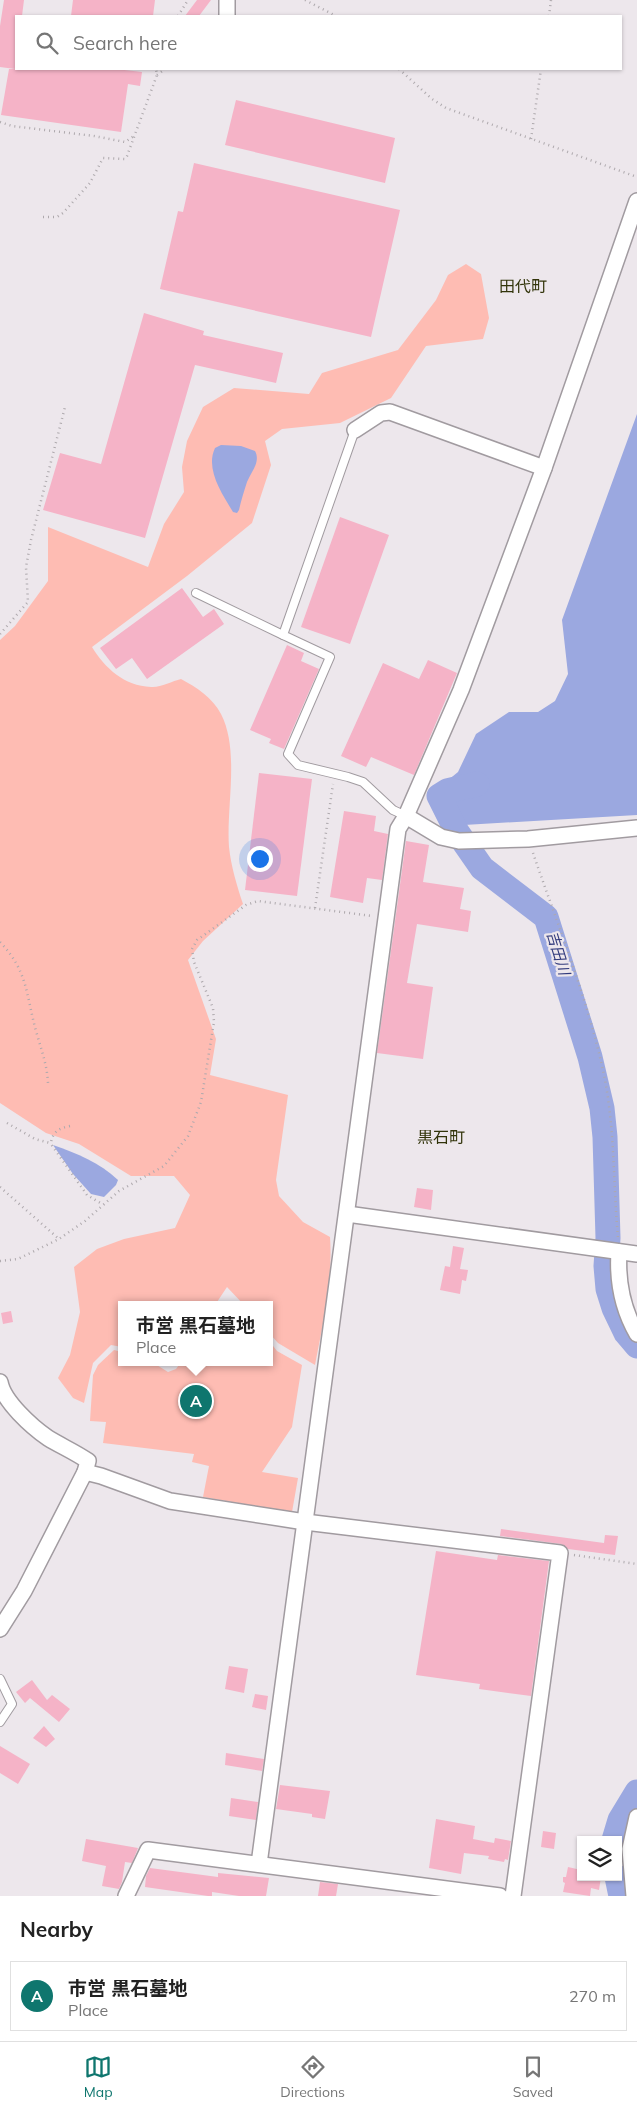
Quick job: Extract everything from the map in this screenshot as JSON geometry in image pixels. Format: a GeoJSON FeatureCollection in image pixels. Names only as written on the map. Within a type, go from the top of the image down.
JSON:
{"type":"FeatureCollection","features":[{"type":"Feature","properties":{"kind":"street"},"geometry":{"type":"LineString","coordinates":[[227,0],[227,15]]}},
{"type":"Feature","properties":{"kind":"street"},"geometry":{"type":"LineString","coordinates":[[259,1864],[398,830],[406,816],[461,690],[544,468],[637,201]]}},
{"type":"Feature","properties":{"kind":"street"},"geometry":{"type":"LineString","coordinates":[[355,430],[381,413],[390,412],[544,468]]}},
{"type":"Feature","properties":{"kind":"street"},"geometry":{"type":"LineString","coordinates":[[406,816],[441,837],[459,841],[528,839],[637,828]]}},
{"type":"Feature","properties":{"kind":"street"},"geometry":{"type":"LineString","coordinates":[[347,1214],[637,1254]]}},
{"type":"Feature","properties":{"kind":"street"},"geometry":{"type":"LineString","coordinates":[[618,1252],[618,1272],[624,1306],[637,1334]]}},
{"type":"Feature","properties":{"kind":"street"},"geometry":{"type":"LineString","coordinates":[[0,1382],[4,1394],[36,1428],[48,1438],[76,1452],[88,1461],[85,1472],[24,1591],[2,1622]]}},
{"type":"Feature","properties":{"kind":"street"},"geometry":{"type":"LineString","coordinates":[[85,1472],[102,1476],[170,1501],[305,1522],[560,1553],[513,1896]]}},
{"type":"Feature","properties":{"kind":"street"},"geometry":{"type":"LineString","coordinates":[[634,1896],[630,1849],[637,1817]]}},
{"type":"Feature","properties":{"kind":"street"},"geometry":{"type":"LineString","coordinates":[[126,1896],[148,1850],[500,1896]]}},
{"type":"Feature","properties":{"kind":"lane"},"geometry":{"type":"LineString","coordinates":[[283,635],[355,430]]}},
{"type":"Feature","properties":{"kind":"lane"},"geometry":{"type":"LineString","coordinates":[[196,593],[330,657],[288,754],[298,765],[363,782],[393,810],[406,816]]}},
{"type":"Feature","properties":{"kind":"lane"},"geometry":{"type":"LineString","coordinates":[[0,1680],[12,1704],[0,1722]]}},
{"type":"Feature","properties":{"kind":"path"},"geometry":{"type":"LineString","coordinates":[[179,15],[188,0]]}},
{"type":"Feature","properties":{"kind":"path"},"geometry":{"type":"LineString","coordinates":[[305,0],[334,15]]}},
{"type":"Feature","properties":{"kind":"path"},"geometry":{"type":"LineString","coordinates":[[549,15],[551,0]]}},
{"type":"Feature","properties":{"kind":"path"},"geometry":{"type":"LineString","coordinates":[[43,217],[57,217],[63,213],[90,183],[103,158],[125,159],[157,75],[156,70]]}},
{"type":"Feature","properties":{"kind":"path"},"geometry":{"type":"LineString","coordinates":[[157,75],[164,70]]}},
{"type":"Feature","properties":{"kind":"path"},"geometry":{"type":"LineString","coordinates":[[400,70],[432,99],[446,108],[637,178]]}},
{"type":"Feature","properties":{"kind":"path"},"geometry":{"type":"LineString","coordinates":[[531,139],[541,70]]}},
{"type":"Feature","properties":{"kind":"path"},"geometry":{"type":"LineString","coordinates":[[0,122],[12,126],[94,136],[125,142],[134,136]]}},
{"type":"Feature","properties":{"kind":"path"},"geometry":{"type":"LineString","coordinates":[[0,634],[28,602],[26,567],[31,540],[65,408]]}},
{"type":"Feature","properties":{"kind":"path"},"geometry":{"type":"LineString","coordinates":[[315,908],[334,774]]}},
{"type":"Feature","properties":{"kind":"path"},"geometry":{"type":"LineString","coordinates":[[528,839],[592,1027],[604,1075],[615,1153],[614,1196],[618,1252]]}},
{"type":"Feature","properties":{"kind":"path"},"geometry":{"type":"LineString","coordinates":[[0,1261],[18,1259],[60,1239],[85,1221],[119,1191],[164,1166],[177,1151],[194,1122],[201,1102],[214,1022],[213,1008],[194,962],[192,949],[197,940],[246,905],[258,901],[387,917]]}},
{"type":"Feature","properties":{"kind":"path"},"geometry":{"type":"LineString","coordinates":[[0,942],[22,974],[45,1059],[48,1083]]}},
{"type":"Feature","properties":{"kind":"path"},"geometry":{"type":"LineString","coordinates":[[7,1123],[35,1139],[51,1144],[87,1195],[102,1204]]}},
{"type":"Feature","properties":{"kind":"path"},"geometry":{"type":"LineString","coordinates":[[51,1144],[52,1137],[56,1131],[61,1127],[70,1126]]}},
{"type":"Feature","properties":{"kind":"path"},"geometry":{"type":"LineString","coordinates":[[0,1187],[60,1239]]}},
{"type":"Feature","properties":{"kind":"path"},"geometry":{"type":"LineString","coordinates":[[560,1553],[637,1564]]}},
{"type":"Feature","properties":{"kind":"shaded area"},"geometry":{"type":"Polygon","coordinates":[[[466,264],[481,274],[489,318],[483,339],[426,346],[391,398],[340,423],[282,429],[265,441],[271,465],[252,523],[187,576],[92,647],[109,669],[132,683],[155,687],[181,679],[198,689],[218,708],[227,729],[231,762],[229,847],[243,904],[203,941],[188,960],[216,1039],[210,1075],[288,1095],[276,1180],[279,1196],[303,1222],[330,1237],[331,1253],[327,1302],[315,1365],[278,1343],[273,1337],[273,1301],[240,1301],[227,1287],[218,1301],[118,1301],[118,1346],[111,1345],[93,1363],[84,1403],[73,1398],[58,1378],[70,1355],[80,1312],[74,1267],[97,1249],[124,1239],[175,1228],[190,1195],[174,1176],[131,1176],[79,1144],[46,1133],[0,1103],[0,640],[15,626],[48,581],[48,527],[148,567],[164,524],[184,492],[182,467],[187,441],[203,407],[234,388],[309,394],[322,373],[398,350],[436,300],[448,275],[466,264]]]}},
{"type":"Feature","properties":{"kind":"shaded area"},"geometry":{"type":"Polygon","coordinates":[[[273,1346],[277,1351],[302,1365],[292,1427],[262,1472],[298,1478],[292,1512],[203,1497],[209,1466],[192,1462],[194,1454],[103,1443],[106,1422],[90,1421],[93,1375],[98,1365],[114,1350],[118,1351],[118,1366],[158,1366],[168,1372],[178,1366],[273,1366],[273,1346]]]}},
{"type":"Feature","properties":{"kind":"water"},"geometry":{"type":"Polygon","coordinates":[[[637,414],[637,815],[464,825],[441,786],[458,772],[476,734],[509,712],[538,712],[555,701],[568,674],[562,620],[637,414]]]}},
{"type":"Feature","properties":{"kind":"water"},"geometry":{"type":"Polygon","coordinates":[[[221,445],[241,446],[255,451],[257,455],[255,467],[247,482],[237,513],[233,512],[224,497],[213,473],[212,456],[215,448],[221,445]]]}},
{"type":"Feature","properties":{"kind":"water"},"geometry":{"type":"Polygon","coordinates":[[[53,1145],[96,1163],[118,1180],[116,1185],[104,1197],[91,1194],[73,1174],[53,1145]]]}},
{"type":"Feature","properties":{"kind":"building"},"geometry":{"type":"Polygon","coordinates":[[[4,0],[24,0],[22,15],[15,15],[15,69],[0,67],[0,26],[4,0]]]}},
{"type":"Feature","properties":{"kind":"building"},"geometry":{"type":"Polygon","coordinates":[[[73,0],[155,0],[153,15],[71,15],[73,0]]]}},
{"type":"Feature","properties":{"kind":"building"},"geometry":{"type":"Polygon","coordinates":[[[197,0],[211,0],[200,15],[186,15],[197,0]]]}},
{"type":"Feature","properties":{"kind":"building"},"geometry":{"type":"Polygon","coordinates":[[[9,69],[125,70],[142,72],[140,86],[128,84],[121,132],[1,115],[9,69]]]}},
{"type":"Feature","properties":{"kind":"building"},"geometry":{"type":"Polygon","coordinates":[[[236,100],[395,138],[385,183],[225,145],[236,100]]]}},
{"type":"Feature","properties":{"kind":"building"},"geometry":{"type":"Polygon","coordinates":[[[194,163],[400,210],[371,337],[160,289],[178,211],[183,212],[194,163]]]}},
{"type":"Feature","properties":{"kind":"building"},"geometry":{"type":"Polygon","coordinates":[[[144,313],[204,331],[203,335],[283,353],[276,383],[195,365],[145,538],[43,510],[60,453],[101,464],[144,313]]]}},
{"type":"Feature","properties":{"kind":"building"},"geometry":{"type":"Polygon","coordinates":[[[340,517],[389,535],[350,644],[301,627],[340,517]]]}},
{"type":"Feature","properties":{"kind":"building"},"geometry":{"type":"Polygon","coordinates":[[[182,588],[203,617],[214,609],[224,624],[147,679],[132,658],[116,669],[100,648],[182,588]]]}},
{"type":"Feature","properties":{"kind":"building"},"geometry":{"type":"Polygon","coordinates":[[[287,645],[304,653],[301,661],[319,669],[284,749],[269,743],[271,739],[250,730],[287,645]]]}},
{"type":"Feature","properties":{"kind":"building"},"geometry":{"type":"Polygon","coordinates":[[[428,660],[457,673],[414,775],[371,757],[366,767],[341,756],[383,663],[419,679],[428,660]]]}},
{"type":"Feature","properties":{"kind":"building"},"geometry":{"type":"Polygon","coordinates":[[[259,773],[312,779],[297,896],[245,890],[259,773]]]}},
{"type":"Feature","properties":{"kind":"building"},"geometry":{"type":"Polygon","coordinates":[[[344,811],[376,816],[374,831],[388,834],[382,880],[367,878],[363,903],[330,897],[344,811]]]}},
{"type":"Feature","properties":{"kind":"building"},"geometry":{"type":"Polygon","coordinates":[[[406,841],[429,845],[423,882],[464,888],[460,909],[471,911],[468,932],[417,924],[407,983],[433,987],[423,1059],[377,1053],[406,841]]]}},
{"type":"Feature","properties":{"kind":"building"},"geometry":{"type":"Polygon","coordinates":[[[417,1188],[433,1190],[431,1210],[414,1207],[417,1188]]]}},
{"type":"Feature","properties":{"kind":"building"},"geometry":{"type":"Polygon","coordinates":[[[453,1246],[464,1248],[460,1269],[468,1270],[466,1281],[462,1280],[460,1294],[440,1290],[445,1266],[450,1267],[453,1246]]]}},
{"type":"Feature","properties":{"kind":"building"},"geometry":{"type":"Polygon","coordinates":[[[11,1311],[13,1322],[3,1324],[1,1313],[11,1311]]]}},
{"type":"Feature","properties":{"kind":"building"},"geometry":{"type":"Polygon","coordinates":[[[501,1529],[604,1543],[605,1535],[618,1536],[615,1555],[568,1549],[561,1544],[500,1536],[501,1529]]]}},
{"type":"Feature","properties":{"kind":"building"},"geometry":{"type":"Polygon","coordinates":[[[436,1551],[497,1560],[498,1555],[549,1561],[531,1696],[479,1689],[480,1684],[416,1675],[436,1551]]]}},
{"type":"Feature","properties":{"kind":"building"},"geometry":{"type":"Polygon","coordinates":[[[229,1666],[248,1669],[244,1693],[225,1689],[229,1666]]]}},
{"type":"Feature","properties":{"kind":"building"},"geometry":{"type":"Polygon","coordinates":[[[32,1680],[47,1700],[52,1695],[70,1709],[59,1722],[30,1698],[25,1703],[16,1692],[32,1680]]]}},
{"type":"Feature","properties":{"kind":"building"},"geometry":{"type":"Polygon","coordinates":[[[255,1694],[268,1696],[266,1710],[252,1707],[255,1694]]]}},
{"type":"Feature","properties":{"kind":"building"},"geometry":{"type":"Polygon","coordinates":[[[44,1726],[55,1739],[46,1747],[33,1738],[44,1726]]]}},
{"type":"Feature","properties":{"kind":"building"},"geometry":{"type":"Polygon","coordinates":[[[0,1746],[30,1764],[18,1784],[0,1773],[0,1746]]]}},
{"type":"Feature","properties":{"kind":"building"},"geometry":{"type":"Polygon","coordinates":[[[226,1753],[264,1759],[262,1771],[225,1765],[226,1753]]]}},
{"type":"Feature","properties":{"kind":"building"},"geometry":{"type":"Polygon","coordinates":[[[280,1785],[330,1791],[325,1819],[312,1817],[312,1814],[276,1809],[280,1785]]]}},
{"type":"Feature","properties":{"kind":"building"},"geometry":{"type":"Polygon","coordinates":[[[231,1798],[258,1802],[256,1820],[229,1816],[231,1798]]]}},
{"type":"Feature","properties":{"kind":"building"},"geometry":{"type":"Polygon","coordinates":[[[436,1819],[475,1826],[473,1839],[494,1843],[495,1838],[511,1841],[508,1860],[505,1859],[504,1862],[488,1859],[489,1856],[464,1853],[461,1874],[429,1868],[436,1819]]]}},
{"type":"Feature","properties":{"kind":"building"},"geometry":{"type":"Polygon","coordinates":[[[543,1831],[556,1833],[554,1849],[541,1847],[543,1831]]]}},
{"type":"Feature","properties":{"kind":"building"},"geometry":{"type":"Polygon","coordinates":[[[86,1839],[138,1848],[132,1863],[125,1862],[119,1889],[102,1886],[106,1866],[82,1861],[86,1839]]]}},
{"type":"Feature","properties":{"kind":"building"},"geometry":{"type":"Polygon","coordinates":[[[568,1867],[577,1869],[577,1881],[600,1881],[599,1890],[591,1888],[590,1896],[563,1892],[565,1883],[563,1882],[563,1877],[566,1877],[568,1867]]]}},
{"type":"Feature","properties":{"kind":"building"},"geometry":{"type":"Polygon","coordinates":[[[150,1868],[218,1877],[218,1873],[269,1878],[266,1896],[239,1896],[212,1892],[212,1896],[208,1896],[145,1887],[146,1876],[150,1868]]]}},
{"type":"Feature","properties":{"kind":"building"},"geometry":{"type":"Polygon","coordinates":[[[320,1882],[338,1884],[336,1896],[318,1896],[320,1882]]]}},
{"type":"Feature","properties":{"kind":"waterway","name":"吉田川"},"geometry":{"type":"LineString","coordinates":[[477,784],[447,791],[439,796],[457,832],[482,868],[546,917],[590,1057],[602,1108],[605,1137],[608,1238],[606,1266],[608,1289],[614,1308],[626,1333],[637,1346]]}},
{"type":"Feature","properties":{"kind":"waterway","name":"吉田川"},"geometry":{"type":"LineString","coordinates":[[615,1836],[620,1820],[637,1792]]}},
{"type":"Feature","properties":{"kind":"waterway","name":"吉田川"},"geometry":{"type":"LineString","coordinates":[[633,1796],[637,1797]]}},
{"type":"Feature","properties":{"kind":"waterway","name":"吉田川"},"geometry":{"type":"LineString","coordinates":[[618,1881],[621,1896]]}},
{"type":"Feature","properties":{"kind":"place","name":"市営 黒石墓地"},"geometry":{"type":"Point","coordinates":[196,1401]}},
{"type":"Feature","properties":{"kind":"district","name":"田代町"},"geometry":{"type":"Point","coordinates":[523,286]}},
{"type":"Feature","properties":{"kind":"district","name":"黒石町"},"geometry":{"type":"Point","coordinates":[441,1137]}}]}
